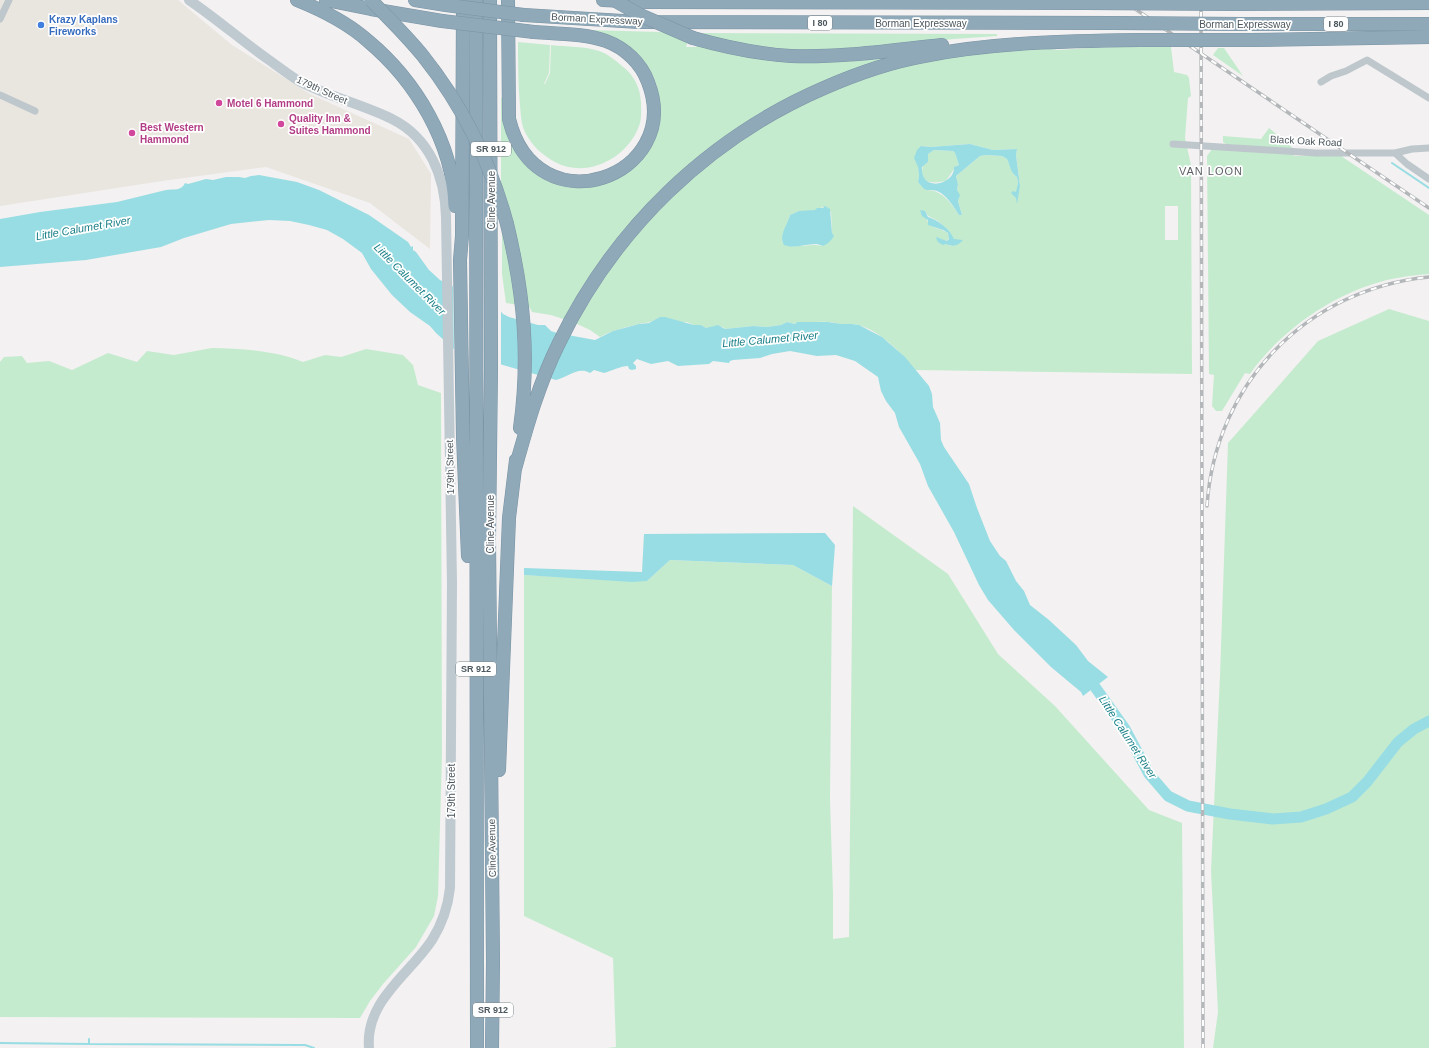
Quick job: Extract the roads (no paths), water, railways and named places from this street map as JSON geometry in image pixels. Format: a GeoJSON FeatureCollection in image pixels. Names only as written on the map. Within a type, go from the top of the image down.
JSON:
{"type":"FeatureCollection","features":[{"type":"Feature","properties":{"kind":"highway"},"geometry":{"type":"LineString","coordinates":[[297,0],[319,9],[368,40],[392,64],[418,98],[442,142],[450,171],[455,198],[456,230],[460,260]]}},
{"type":"Feature","properties":{"kind":"highway"},"geometry":{"type":"LineString","coordinates":[[326,0],[442,21],[534,32],[592,37],[605,41],[623,50],[640,66],[647,78],[653,99],[654,111],[649,137],[634,158],[622,169],[608,177],[594,180],[571,181],[548,174],[536,166],[526,156],[513,132],[509,119],[508,0]]}},
{"type":"Feature","properties":{"kind":"highway"},"geometry":{"type":"LineString","coordinates":[[371,0],[418,49],[462,114],[484,158],[498,193],[519,275],[525,350],[524,390],[509,518],[499,786],[492,823]]}},
{"type":"Feature","properties":{"kind":"highway","name":"Borman Expressway"},"geometry":{"type":"LineString","coordinates":[[415,0],[524,15],[638,22],[1429,24]]}},
{"type":"Feature","properties":{"kind":"highway"},"geometry":{"type":"LineString","coordinates":[[463,0],[462,236],[460,260],[461,356],[469,574],[476,652]]}},
{"type":"Feature","properties":{"kind":"highway","name":"Cline Avenue"},"geometry":{"type":"LineString","coordinates":[[476,0],[477,1048]]}},
{"type":"Feature","properties":{"kind":"highway","name":"Cline Avenue"},"geometry":{"type":"LineString","coordinates":[[490,0],[491,370],[489,539],[493,962],[492,1048]]}},
{"type":"Feature","properties":{"kind":"highway","name":"Borman Expressway"},"geometry":{"type":"LineString","coordinates":[[603,0],[655,2],[1235,4],[1429,3]]}},
{"type":"Feature","properties":{"kind":"highway"},"geometry":{"type":"LineString","coordinates":[[614,0],[640,15],[692,38],[721,46],[791,56],[858,54],[985,41],[1251,40],[1429,37]]}},
{"type":"Feature","properties":{"kind":"highway"},"geometry":{"type":"LineString","coordinates":[[514,469],[538,393],[553,354],[572,318],[608,261],[650,209],[676,183],[710,155],[742,132],[772,114],[816,92],[881,67],[922,56],[968,49],[1045,41]]}},
{"type":"Feature","properties":{"kind":"street"},"geometry":{"type":"LineString","coordinates":[[0,19],[9,0]]}},
{"type":"Feature","properties":{"kind":"street","name":"179th Street"},"geometry":{"type":"LineString","coordinates":[[190,0],[282,70],[300,81],[393,119],[404,126],[420,141],[433,159],[442,179],[446,211],[452,584],[449,895],[445,912],[436,933],[426,949],[389,991],[377,1009],[370,1030],[369,1048]]}},
{"type":"Feature","properties":{"kind":"street"},"geometry":{"type":"LineString","coordinates":[[1321,82],[1330,76],[1346,71],[1367,60],[1429,98]]}},
{"type":"Feature","properties":{"kind":"street"},"geometry":{"type":"LineString","coordinates":[[0,95],[35,111]]}},
{"type":"Feature","properties":{"kind":"street","name":"Black Oak Road"},"geometry":{"type":"LineString","coordinates":[[1173,144],[1316,153],[1395,153],[1412,149],[1429,148]]}},
{"type":"Feature","properties":{"kind":"street"},"geometry":{"type":"LineString","coordinates":[[1395,153],[1407,164],[1429,179]]}},
{"type":"Feature","properties":{"kind":"water"},"geometry":{"type":"Polygon","coordinates":[[[970,144],[993,150],[1017,149],[1016,155],[1020,186],[1017,204],[1016,198],[1011,193],[1013,191],[1016,192],[1018,183],[1017,177],[1012,172],[1007,159],[1002,156],[980,156],[956,176],[958,184],[957,190],[960,195],[958,201],[962,215],[959,215],[944,195],[935,190],[924,189],[918,182],[918,167],[914,158],[917,150],[921,146],[930,147],[970,144]],[[934,150],[928,154],[928,162],[922,167],[923,175],[926,180],[938,184],[949,178],[953,173],[954,167],[959,165],[953,151],[934,150]]]}},
{"type":"Feature","properties":{"kind":"water"},"geometry":{"type":"Polygon","coordinates":[[[259,175],[297,182],[319,190],[369,215],[408,242],[411,247],[413,246],[413,250],[429,270],[440,280],[498,308],[503,314],[509,317],[538,325],[545,325],[551,331],[557,333],[595,340],[613,331],[649,323],[660,317],[665,317],[694,325],[701,325],[706,328],[718,325],[725,329],[753,326],[767,327],[781,325],[787,322],[795,324],[797,322],[828,322],[852,324],[859,325],[882,337],[905,357],[929,386],[932,394],[933,407],[940,423],[941,440],[944,447],[969,484],[990,541],[1000,556],[1006,561],[1016,581],[1024,591],[1030,605],[1049,620],[1076,645],[1088,661],[1108,677],[1083,696],[1081,692],[1051,667],[1014,630],[988,600],[979,585],[954,532],[928,486],[920,464],[899,427],[895,413],[881,391],[878,377],[855,361],[836,355],[817,356],[790,351],[760,358],[733,360],[729,363],[713,361],[709,364],[678,366],[668,361],[651,364],[637,359],[633,363],[636,366],[636,369],[632,370],[629,369],[628,366],[625,366],[604,373],[594,370],[590,373],[581,371],[556,380],[457,352],[430,326],[410,312],[392,295],[371,269],[362,253],[343,239],[327,230],[290,221],[269,220],[231,224],[184,238],[161,247],[86,260],[0,267],[0,219],[117,202],[166,190],[177,189],[184,186],[185,183],[188,184],[206,179],[213,180],[226,177],[245,178],[259,175]]]}},
{"type":"Feature","properties":{"kind":"water"},"geometry":{"type":"Polygon","coordinates":[[[825,206],[830,209],[832,233],[834,236],[829,242],[823,246],[816,244],[796,246],[784,245],[782,238],[790,215],[799,211],[815,210],[825,206]]]}},
{"type":"Feature","properties":{"kind":"water"},"geometry":{"type":"Polygon","coordinates":[[[920,210],[925,211],[928,217],[943,225],[954,239],[963,240],[959,244],[953,246],[939,243],[936,237],[947,241],[949,239],[948,233],[928,225],[928,220],[922,216],[920,210]]]}},
{"type":"Feature","properties":{"kind":"water"},"geometry":{"type":"Polygon","coordinates":[[[825,533],[835,545],[832,586],[793,565],[670,560],[647,581],[632,582],[524,575],[524,568],[642,572],[644,534],[825,533]]]}},
{"type":"Feature","properties":{"kind":"waterway"},"geometry":{"type":"LineString","coordinates":[[1392,163],[1429,188]]}},
{"type":"Feature","properties":{"kind":"waterway","name":"Little Calumet River"},"geometry":{"type":"LineString","coordinates":[[1086,677],[1090,680],[1125,729],[1149,774],[1168,796],[1188,806],[1230,814],[1273,819],[1301,817],[1326,809],[1352,797],[1367,782],[1398,742],[1414,729],[1429,721]]}},
{"type":"Feature","properties":{"kind":"waterway"},"geometry":{"type":"LineString","coordinates":[[89,1039],[89,1044],[305,1045],[314,1048]]}},
{"type":"Feature","properties":{"kind":"waterway"},"geometry":{"type":"LineString","coordinates":[[0,1043],[89,1044]]}},
{"type":"Feature","properties":{"kind":"railway"},"geometry":{"type":"LineString","coordinates":[[1122,0],[1429,208]]}},
{"type":"Feature","properties":{"kind":"railway"},"geometry":{"type":"LineString","coordinates":[[1201,0],[1203,1048]]}},
{"type":"Feature","properties":{"kind":"railway"},"geometry":{"type":"LineString","coordinates":[[1207,506],[1214,461],[1228,420],[1249,383],[1275,350],[1307,322],[1344,301],[1385,285],[1429,277]]}},
{"type":"Feature","properties":{"kind":"place","name":"Krazy Kaplans Fireworks"},"geometry":{"type":"Point","coordinates":[41,25]}},
{"type":"Feature","properties":{"kind":"place","name":"Motel 6 Hammond"},"geometry":{"type":"Point","coordinates":[219,103]}},
{"type":"Feature","properties":{"kind":"place","name":"Quality Inn & Suites Hammond"},"geometry":{"type":"Point","coordinates":[281,124]}},
{"type":"Feature","properties":{"kind":"place","name":"Best Western Hammond"},"geometry":{"type":"Point","coordinates":[132,133]}},
{"type":"Feature","properties":{"kind":"district","name":"VAN LOON"},"geometry":{"type":"Point","coordinates":[1211,171]}}]}
